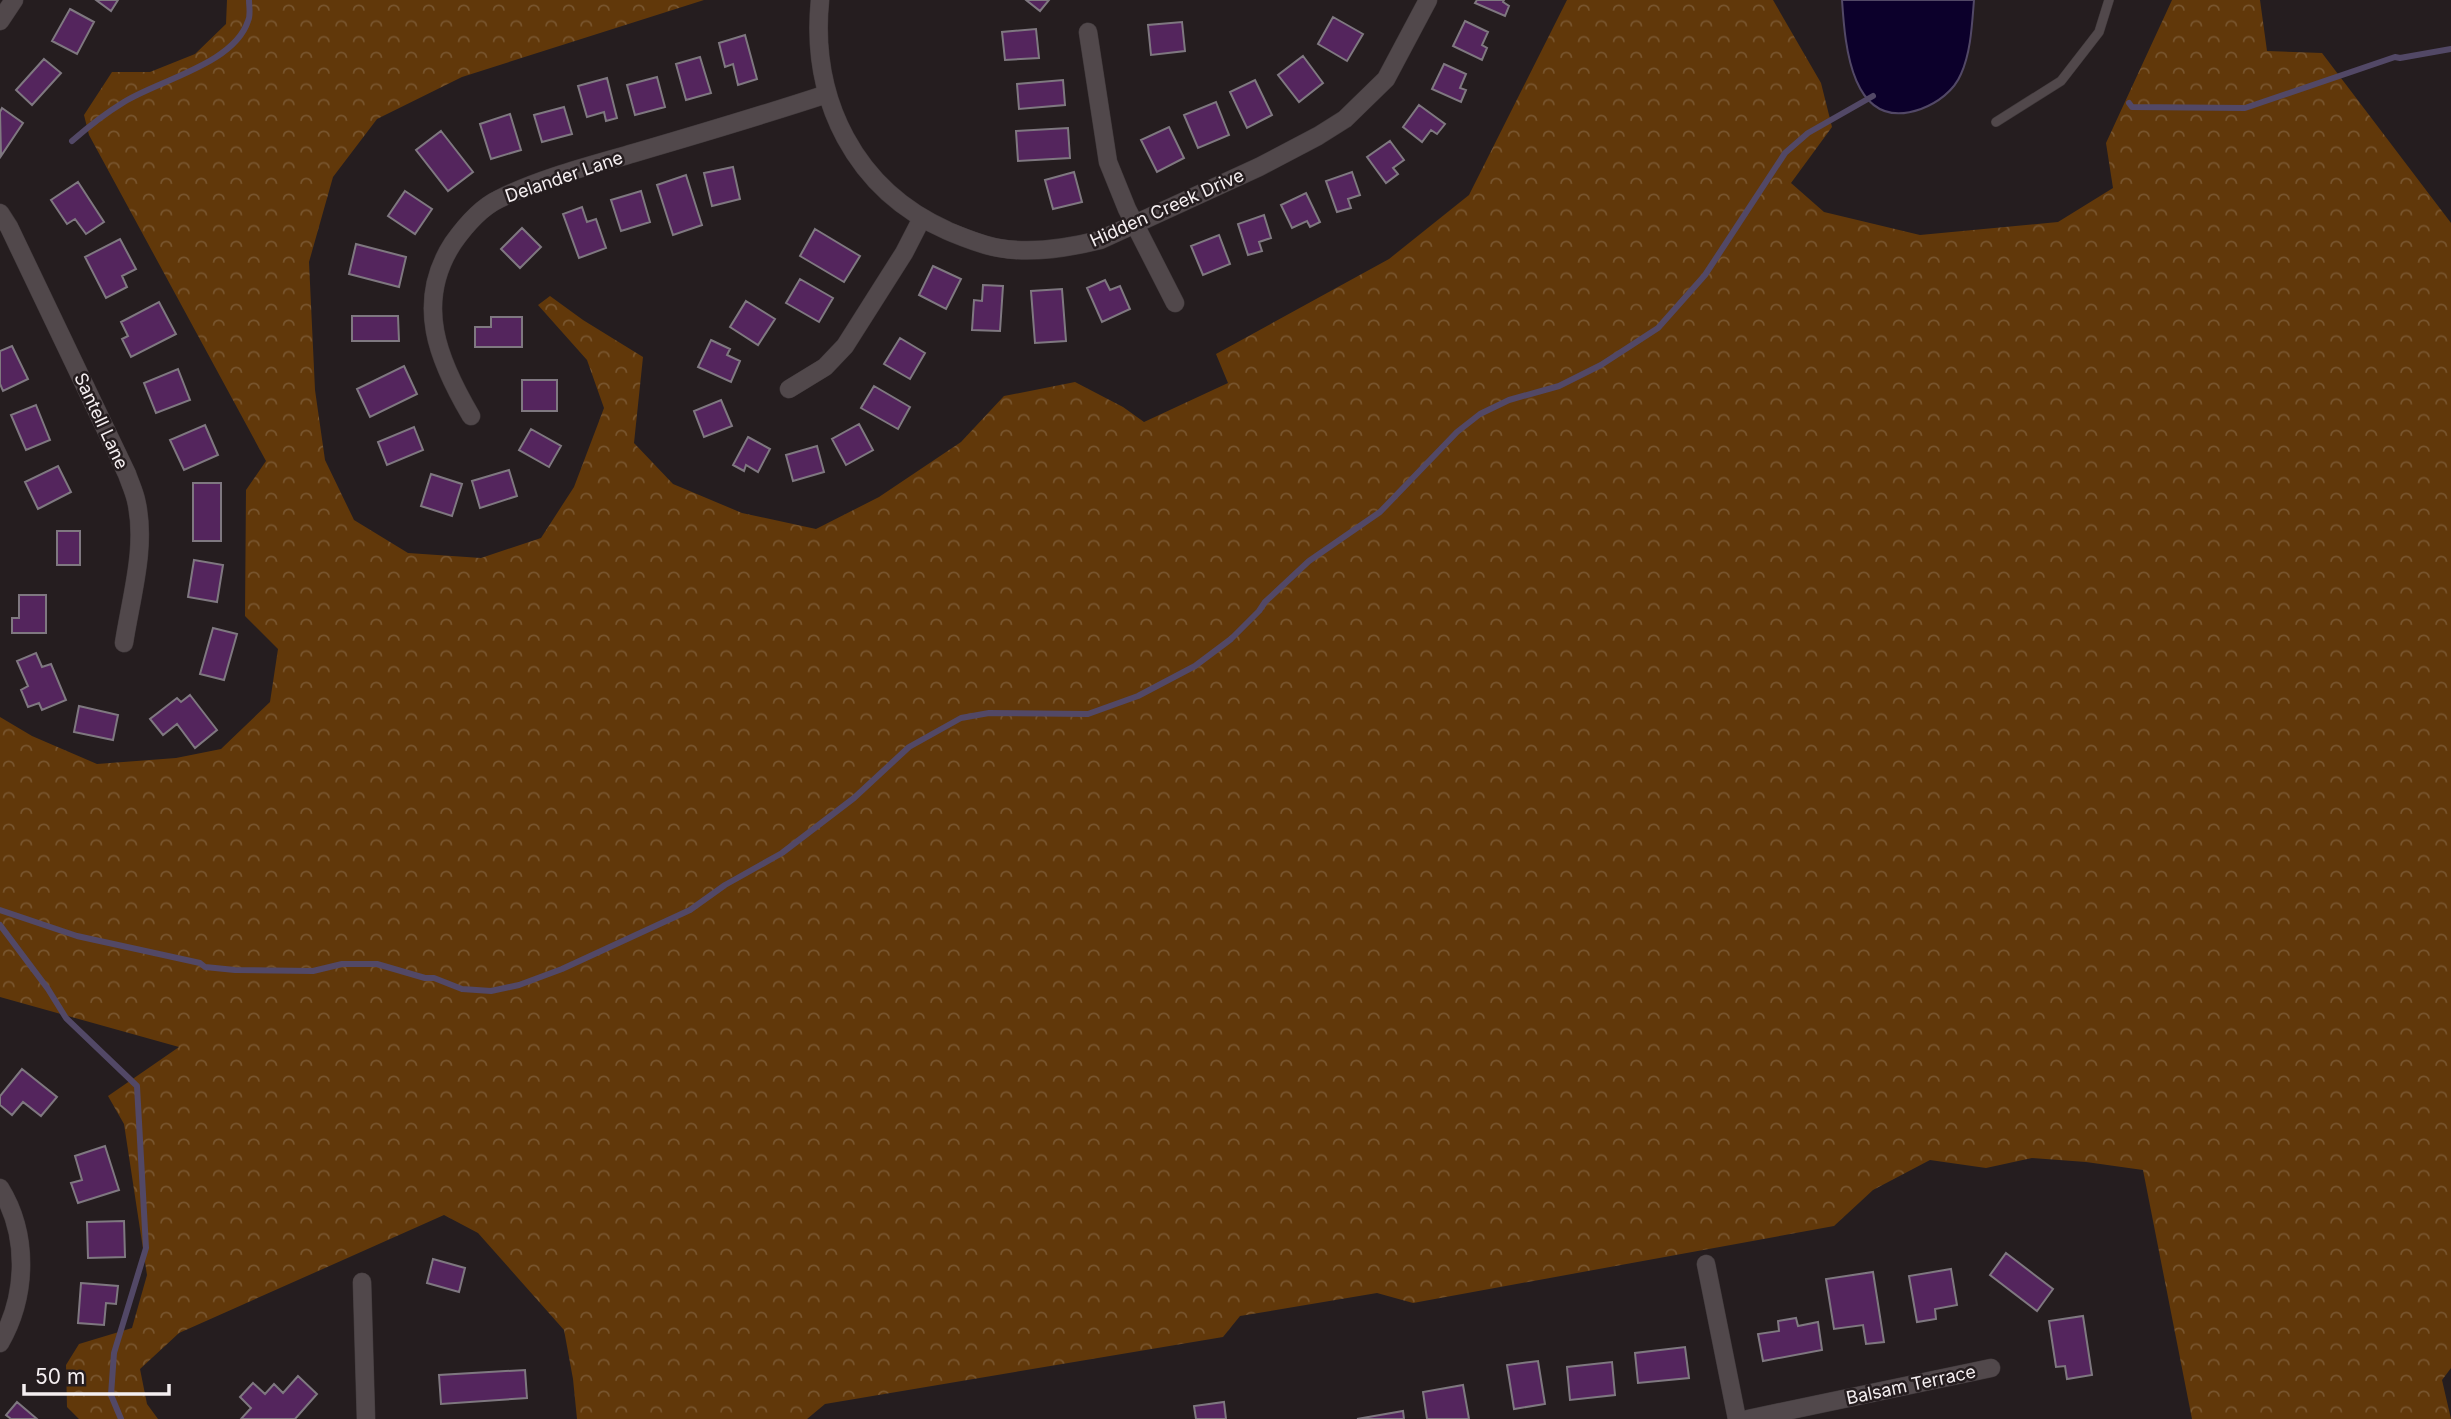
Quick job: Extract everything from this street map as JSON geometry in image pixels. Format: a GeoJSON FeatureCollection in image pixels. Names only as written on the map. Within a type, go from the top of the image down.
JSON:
{"type":"FeatureCollection","features":[{"type":"Feature","properties":{"kind":"street"},"geometry":{"type":"LineString","coordinates":[[0,21],[14,0]]}},
{"type":"Feature","properties":{"kind":"street","name":"Hidden Creek Drive"},"geometry":{"type":"LineString","coordinates":[[820,0],[818,52],[827,94],[856,158],[879,185],[905,208],[969,240],[1000,248],[1038,250],[1100,240],[1259,167],[1345,119],[1385,79],[1428,0]]}},
{"type":"Feature","properties":{"kind":"street"},"geometry":{"type":"LineString","coordinates":[[1088,32],[1108,162],[1135,224],[1175,303]]}},
{"type":"Feature","properties":{"kind":"street","name":"Delander Lane"},"geometry":{"type":"LineString","coordinates":[[471,416],[450,380],[436,341],[432,314],[436,284],[445,256],[476,215],[496,200],[561,175],[827,94]]}},
{"type":"Feature","properties":{"kind":"street","name":"Santell Lane"},"geometry":{"type":"LineString","coordinates":[[0,213],[15,239],[127,474],[136,499],[140,524],[138,552],[124,643]]}},
{"type":"Feature","properties":{"kind":"street"},"geometry":{"type":"LineString","coordinates":[[789,389],[825,366],[845,346],[904,253],[922,218]]}},
{"type":"Feature","properties":{"kind":"street"},"geometry":{"type":"LineString","coordinates":[[0,1188],[15,1219],[21,1256],[16,1307],[0,1343]]}},
{"type":"Feature","properties":{"kind":"street"},"geometry":{"type":"LineString","coordinates":[[1706,1264],[1737,1419]]}},
{"type":"Feature","properties":{"kind":"street"},"geometry":{"type":"LineString","coordinates":[[362,1282],[366,1419]]}},
{"type":"Feature","properties":{"kind":"street","name":"Balsam Terrace"},"geometry":{"type":"LineString","coordinates":[[1748,1419],[1991,1368]]}},
{"type":"Feature","properties":{"kind":"lane"},"geometry":{"type":"LineString","coordinates":[[1996,122],[2061,81],[2099,32],[2109,0]]}},
{"type":"Feature","properties":{"kind":"green space"},"geometry":{"type":"Polygon","coordinates":[[[227,0],[704,0],[462,77],[377,119],[333,177],[309,262],[315,390],[325,460],[354,520],[408,553],[481,558],[541,538],[574,487],[604,408],[587,360],[538,305],[550,296],[643,357],[634,443],[673,484],[742,513],[816,529],[879,497],[961,442],[1004,396],[1075,382],[1123,407],[1144,422],[1228,383],[1216,354],[1389,259],[1469,195],[1567,0],[1773,0],[1821,83],[1832,127],[1791,183],[1824,212],[1920,235],[2058,222],[2113,188],[2106,143],[2172,0],[2260,0],[2267,51],[2322,53],[2451,223],[2451,1368],[2442,1380],[2451,1419],[2192,1419],[2143,1170],[2032,1158],[1986,1168],[1930,1160],[1873,1190],[1834,1226],[1413,1303],[1377,1293],[1240,1316],[1223,1337],[825,1404],[807,1419],[577,1419],[564,1330],[478,1233],[444,1215],[179,1333],[140,1369],[147,1404],[158,1419],[79,1419],[67,1407],[66,1365],[79,1344],[132,1328],[147,1275],[124,1124],[108,1096],[179,1047],[0,997],[0,717],[32,736],[97,764],[176,758],[221,749],[270,702],[278,649],[245,616],[246,490],[266,461],[89,135],[84,115],[112,72],[150,72],[195,54],[226,24],[227,0]]]}},
{"type":"Feature","properties":{"kind":"shaded area"},"geometry":{"type":"Polygon","coordinates":[[[1842,0],[1974,0],[1967,57],[1954,86],[1939,100],[1921,109],[1898,113],[1880,109],[1866,97],[1856,81],[1846,40],[1842,0]]]}},
{"type":"Feature","properties":{"kind":"building"},"geometry":{"type":"Polygon","coordinates":[[[96,0],[118,0],[111,11],[96,0]]]}},
{"type":"Feature","properties":{"kind":"building"},"geometry":{"type":"Polygon","coordinates":[[[1026,0],[1049,0],[1040,11],[1026,0]]]}},
{"type":"Feature","properties":{"kind":"building"},"geometry":{"type":"Polygon","coordinates":[[[1477,0],[1504,0],[1509,6],[1505,16],[1475,3],[1477,0]]]}},
{"type":"Feature","properties":{"kind":"building"},"geometry":{"type":"Polygon","coordinates":[[[70,9],[94,22],[77,54],[52,41],[70,9]]]}},
{"type":"Feature","properties":{"kind":"building"},"geometry":{"type":"Polygon","coordinates":[[[1333,17],[1363,34],[1347,61],[1318,44],[1333,17]]]}},
{"type":"Feature","properties":{"kind":"building"},"geometry":{"type":"Polygon","coordinates":[[[1465,21],[1488,32],[1482,45],[1487,48],[1482,60],[1453,46],[1465,21]]]}},
{"type":"Feature","properties":{"kind":"building"},"geometry":{"type":"Polygon","coordinates":[[[1182,22],[1185,51],[1151,55],[1148,25],[1182,22]]]}},
{"type":"Feature","properties":{"kind":"building"},"geometry":{"type":"Polygon","coordinates":[[[1036,29],[1039,58],[1005,60],[1002,32],[1036,29]]]}},
{"type":"Feature","properties":{"kind":"building"},"geometry":{"type":"Polygon","coordinates":[[[745,35],[757,79],[738,85],[733,64],[725,67],[719,43],[745,35]]]}},
{"type":"Feature","properties":{"kind":"building"},"geometry":{"type":"Polygon","coordinates":[[[1303,56],[1323,83],[1299,102],[1278,75],[1303,56]]]}},
{"type":"Feature","properties":{"kind":"building"},"geometry":{"type":"Polygon","coordinates":[[[700,57],[711,93],[686,100],[676,64],[700,57]]]}},
{"type":"Feature","properties":{"kind":"building"},"geometry":{"type":"Polygon","coordinates":[[[44,59],[61,73],[32,105],[16,90],[44,59]]]}},
{"type":"Feature","properties":{"kind":"building"},"geometry":{"type":"Polygon","coordinates":[[[1444,64],[1466,74],[1460,88],[1466,90],[1461,102],[1432,89],[1444,64]]]}},
{"type":"Feature","properties":{"kind":"building"},"geometry":{"type":"Polygon","coordinates":[[[657,77],[665,107],[635,115],[627,85],[657,77]]]}},
{"type":"Feature","properties":{"kind":"building"},"geometry":{"type":"Polygon","coordinates":[[[607,78],[617,118],[606,121],[604,112],[587,117],[578,86],[607,78]]]}},
{"type":"Feature","properties":{"kind":"building"},"geometry":{"type":"Polygon","coordinates":[[[1063,80],[1065,105],[1019,109],[1017,84],[1063,80]]]}},
{"type":"Feature","properties":{"kind":"building"},"geometry":{"type":"Polygon","coordinates":[[[1255,80],[1272,115],[1247,128],[1230,92],[1255,80]]]}},
{"type":"Feature","properties":{"kind":"building"},"geometry":{"type":"Polygon","coordinates":[[[1216,102],[1229,135],[1198,148],[1184,115],[1216,102]]]}},
{"type":"Feature","properties":{"kind":"building"},"geometry":{"type":"Polygon","coordinates":[[[1419,105],[1445,124],[1437,134],[1431,130],[1422,142],[1403,127],[1419,105]]]}},
{"type":"Feature","properties":{"kind":"building"},"geometry":{"type":"Polygon","coordinates":[[[564,107],[572,134],[542,142],[534,115],[564,107]]]}},
{"type":"Feature","properties":{"kind":"building"},"geometry":{"type":"Polygon","coordinates":[[[2,108],[23,123],[1,156],[0,112],[2,108]]]}},
{"type":"Feature","properties":{"kind":"building"},"geometry":{"type":"Polygon","coordinates":[[[510,114],[521,150],[491,159],[480,124],[510,114]]]}},
{"type":"Feature","properties":{"kind":"building"},"geometry":{"type":"Polygon","coordinates":[[[1169,127],[1184,158],[1157,172],[1141,140],[1169,127]]]}},
{"type":"Feature","properties":{"kind":"building"},"geometry":{"type":"Polygon","coordinates":[[[1068,128],[1070,158],[1018,161],[1016,131],[1068,128]]]}},
{"type":"Feature","properties":{"kind":"building"},"geometry":{"type":"Polygon","coordinates":[[[441,131],[473,172],[448,191],[416,150],[441,131]]]}},
{"type":"Feature","properties":{"kind":"building"},"geometry":{"type":"Polygon","coordinates":[[[1390,141],[1404,160],[1393,168],[1398,174],[1386,183],[1367,157],[1390,141]]]}},
{"type":"Feature","properties":{"kind":"building"},"geometry":{"type":"Polygon","coordinates":[[[733,167],[740,199],[712,206],[704,173],[733,167]]]}},
{"type":"Feature","properties":{"kind":"building"},"geometry":{"type":"Polygon","coordinates":[[[1074,172],[1082,202],[1053,209],[1045,180],[1074,172]]]}},
{"type":"Feature","properties":{"kind":"building"},"geometry":{"type":"Polygon","coordinates":[[[1352,172],[1360,195],[1348,199],[1351,208],[1337,212],[1326,181],[1352,172]]]}},
{"type":"Feature","properties":{"kind":"building"},"geometry":{"type":"Polygon","coordinates":[[[686,175],[702,225],[673,235],[657,185],[686,175]]]}},
{"type":"Feature","properties":{"kind":"building"},"geometry":{"type":"Polygon","coordinates":[[[78,182],[104,222],[86,234],[75,219],[67,224],[51,200],[78,182]]]}},
{"type":"Feature","properties":{"kind":"building"},"geometry":{"type":"Polygon","coordinates":[[[405,191],[432,209],[415,234],[388,216],[405,191]]]}},
{"type":"Feature","properties":{"kind":"building"},"geometry":{"type":"Polygon","coordinates":[[[641,191],[650,222],[621,231],[611,200],[641,191]]]}},
{"type":"Feature","properties":{"kind":"building"},"geometry":{"type":"Polygon","coordinates":[[[1306,193],[1320,222],[1310,227],[1307,221],[1292,228],[1281,205],[1306,193]]]}},
{"type":"Feature","properties":{"kind":"building"},"geometry":{"type":"Polygon","coordinates":[[[582,207],[587,222],[596,219],[606,248],[579,258],[563,214],[582,207]]]}},
{"type":"Feature","properties":{"kind":"building"},"geometry":{"type":"Polygon","coordinates":[[[1264,215],[1271,238],[1259,242],[1262,251],[1248,255],[1238,224],[1264,215]]]}},
{"type":"Feature","properties":{"kind":"building"},"geometry":{"type":"Polygon","coordinates":[[[522,228],[541,247],[520,268],[501,249],[522,228]]]}},
{"type":"Feature","properties":{"kind":"building"},"geometry":{"type":"Polygon","coordinates":[[[815,229],[860,256],[844,282],[800,256],[815,229]]]}},
{"type":"Feature","properties":{"kind":"building"},"geometry":{"type":"Polygon","coordinates":[[[1219,235],[1230,264],[1203,275],[1191,246],[1219,235]]]}},
{"type":"Feature","properties":{"kind":"building"},"geometry":{"type":"Polygon","coordinates":[[[120,239],[136,269],[122,276],[127,287],[106,298],[85,257],[120,239]]]}},
{"type":"Feature","properties":{"kind":"building"},"geometry":{"type":"Polygon","coordinates":[[[356,244],[406,257],[399,287],[349,274],[356,244]]]}},
{"type":"Feature","properties":{"kind":"building"},"geometry":{"type":"Polygon","coordinates":[[[933,266],[961,279],[946,309],[919,295],[933,266]]]}},
{"type":"Feature","properties":{"kind":"building"},"geometry":{"type":"Polygon","coordinates":[[[800,279],[833,298],[819,322],[786,303],[800,279]]]}},
{"type":"Feature","properties":{"kind":"building"},"geometry":{"type":"Polygon","coordinates":[[[1105,280],[1110,290],[1120,286],[1130,309],[1102,322],[1087,288],[1105,280]]]}},
{"type":"Feature","properties":{"kind":"building"},"geometry":{"type":"Polygon","coordinates":[[[983,285],[1003,286],[1000,331],[972,330],[974,300],[982,301],[983,285]]]}},
{"type":"Feature","properties":{"kind":"building"},"geometry":{"type":"Polygon","coordinates":[[[1062,289],[1066,341],[1035,343],[1031,291],[1062,289]]]}},
{"type":"Feature","properties":{"kind":"building"},"geometry":{"type":"Polygon","coordinates":[[[746,301],[775,319],[758,345],[730,327],[746,301]]]}},
{"type":"Feature","properties":{"kind":"building"},"geometry":{"type":"Polygon","coordinates":[[[159,302],[176,334],[131,357],[122,339],[128,336],[121,322],[159,302]]]}},
{"type":"Feature","properties":{"kind":"building"},"geometry":{"type":"Polygon","coordinates":[[[352,316],[398,316],[399,341],[352,341],[352,316]]]}},
{"type":"Feature","properties":{"kind":"building"},"geometry":{"type":"Polygon","coordinates":[[[491,317],[522,317],[522,347],[475,347],[475,327],[491,327],[491,317]]]}},
{"type":"Feature","properties":{"kind":"building"},"geometry":{"type":"Polygon","coordinates":[[[900,338],[925,353],[910,379],[884,364],[900,338]]]}},
{"type":"Feature","properties":{"kind":"building"},"geometry":{"type":"Polygon","coordinates":[[[711,340],[730,349],[727,355],[740,361],[731,382],[698,367],[711,340]]]}},
{"type":"Feature","properties":{"kind":"building"},"geometry":{"type":"Polygon","coordinates":[[[12,346],[28,379],[3,391],[0,384],[0,351],[12,346]]]}},
{"type":"Feature","properties":{"kind":"building"},"geometry":{"type":"Polygon","coordinates":[[[404,366],[417,394],[370,417],[357,389],[404,366]]]}},
{"type":"Feature","properties":{"kind":"building"},"geometry":{"type":"Polygon","coordinates":[[[178,369],[190,400],[156,413],[144,383],[178,369]]]}},
{"type":"Feature","properties":{"kind":"building"},"geometry":{"type":"Polygon","coordinates":[[[522,380],[557,380],[557,411],[522,411],[522,380]]]}},
{"type":"Feature","properties":{"kind":"building"},"geometry":{"type":"Polygon","coordinates":[[[874,386],[910,407],[898,429],[861,408],[874,386]]]}},
{"type":"Feature","properties":{"kind":"building"},"geometry":{"type":"Polygon","coordinates":[[[721,400],[732,426],[704,437],[694,411],[721,400]]]}},
{"type":"Feature","properties":{"kind":"building"},"geometry":{"type":"Polygon","coordinates":[[[36,405],[50,440],[26,450],[11,415],[36,405]]]}},
{"type":"Feature","properties":{"kind":"building"},"geometry":{"type":"Polygon","coordinates":[[[859,424],[873,450],[846,465],[832,439],[859,424]]]}},
{"type":"Feature","properties":{"kind":"building"},"geometry":{"type":"Polygon","coordinates":[[[205,425],[218,455],[184,470],[170,440],[205,425]]]}},
{"type":"Feature","properties":{"kind":"building"},"geometry":{"type":"Polygon","coordinates":[[[414,427],[423,450],[387,465],[378,442],[414,427]]]}},
{"type":"Feature","properties":{"kind":"building"},"geometry":{"type":"Polygon","coordinates":[[[531,429],[561,446],[549,467],[519,450],[531,429]]]}},
{"type":"Feature","properties":{"kind":"building"},"geometry":{"type":"Polygon","coordinates":[[[748,437],[770,449],[758,472],[746,465],[744,471],[733,465],[748,437]]]}},
{"type":"Feature","properties":{"kind":"building"},"geometry":{"type":"Polygon","coordinates":[[[817,446],[824,472],[793,481],[786,455],[817,446]]]}},
{"type":"Feature","properties":{"kind":"building"},"geometry":{"type":"Polygon","coordinates":[[[58,466],[71,492],[38,509],[25,482],[58,466]]]}},
{"type":"Feature","properties":{"kind":"building"},"geometry":{"type":"Polygon","coordinates":[[[509,470],[517,496],[480,508],[472,481],[509,470]]]}},
{"type":"Feature","properties":{"kind":"building"},"geometry":{"type":"Polygon","coordinates":[[[431,474],[462,484],[452,516],[421,506],[431,474]]]}},
{"type":"Feature","properties":{"kind":"building"},"geometry":{"type":"Polygon","coordinates":[[[193,483],[221,483],[221,541],[193,541],[193,483]]]}},
{"type":"Feature","properties":{"kind":"building"},"geometry":{"type":"Polygon","coordinates":[[[57,531],[80,531],[80,565],[57,565],[57,531]]]}},
{"type":"Feature","properties":{"kind":"building"},"geometry":{"type":"Polygon","coordinates":[[[194,560],[223,565],[217,602],[188,597],[194,560]]]}},
{"type":"Feature","properties":{"kind":"building"},"geometry":{"type":"Polygon","coordinates":[[[19,595],[46,595],[46,633],[12,633],[12,618],[19,618],[19,595]]]}},
{"type":"Feature","properties":{"kind":"building"},"geometry":{"type":"Polygon","coordinates":[[[213,628],[237,634],[224,680],[200,674],[213,628]]]}},
{"type":"Feature","properties":{"kind":"building"},"geometry":{"type":"Polygon","coordinates":[[[36,653],[42,667],[51,664],[66,700],[42,710],[39,703],[28,707],[21,690],[28,686],[17,661],[36,653]]]}},
{"type":"Feature","properties":{"kind":"building"},"geometry":{"type":"Polygon","coordinates":[[[190,695],[217,730],[195,748],[177,724],[163,735],[150,719],[177,698],[181,702],[190,695]]]}},
{"type":"Feature","properties":{"kind":"building"},"geometry":{"type":"Polygon","coordinates":[[[79,706],[118,715],[113,740],[74,732],[79,706]]]}},
{"type":"Feature","properties":{"kind":"building"},"geometry":{"type":"Polygon","coordinates":[[[22,1069],[57,1097],[41,1116],[23,1102],[12,1115],[0,1105],[0,1096],[22,1069]]]}},
{"type":"Feature","properties":{"kind":"building"},"geometry":{"type":"Polygon","coordinates":[[[105,1146],[119,1190],[78,1203],[71,1183],[82,1180],[75,1156],[105,1146]]]}},
{"type":"Feature","properties":{"kind":"building"},"geometry":{"type":"Polygon","coordinates":[[[124,1221],[125,1257],[88,1258],[87,1222],[124,1221]]]}},
{"type":"Feature","properties":{"kind":"building"},"geometry":{"type":"Polygon","coordinates":[[[2006,1253],[2053,1289],[2037,1311],[1990,1275],[2006,1253]]]}},
{"type":"Feature","properties":{"kind":"building"},"geometry":{"type":"Polygon","coordinates":[[[433,1259],[465,1268],[459,1292],[427,1283],[433,1259]]]}},
{"type":"Feature","properties":{"kind":"building"},"geometry":{"type":"Polygon","coordinates":[[[1951,1269],[1957,1305],[1935,1309],[1936,1319],[1917,1322],[1909,1276],[1951,1269]]]}},
{"type":"Feature","properties":{"kind":"building"},"geometry":{"type":"Polygon","coordinates":[[[1873,1272],[1884,1342],[1866,1344],[1863,1325],[1834,1329],[1826,1279],[1873,1272]]]}},
{"type":"Feature","properties":{"kind":"building"},"geometry":{"type":"Polygon","coordinates":[[[81,1283],[118,1286],[116,1304],[106,1303],[104,1325],[78,1323],[81,1283]]]}},
{"type":"Feature","properties":{"kind":"building"},"geometry":{"type":"Polygon","coordinates":[[[2083,1316],[2092,1375],[2067,1379],[2065,1366],[2056,1367],[2049,1321],[2083,1316]]]}},
{"type":"Feature","properties":{"kind":"building"},"geometry":{"type":"Polygon","coordinates":[[[1796,1318],[1798,1326],[1818,1322],[1822,1350],[1763,1361],[1758,1334],[1779,1331],[1778,1321],[1796,1318]]]}},
{"type":"Feature","properties":{"kind":"building"},"geometry":{"type":"Polygon","coordinates":[[[1685,1347],[1689,1378],[1638,1383],[1635,1353],[1685,1347]]]}},
{"type":"Feature","properties":{"kind":"building"},"geometry":{"type":"Polygon","coordinates":[[[1538,1361],[1545,1404],[1514,1409],[1507,1365],[1538,1361]]]}},
{"type":"Feature","properties":{"kind":"building"},"geometry":{"type":"Polygon","coordinates":[[[1612,1362],[1615,1395],[1570,1400],[1567,1367],[1612,1362]]]}},
{"type":"Feature","properties":{"kind":"building"},"geometry":{"type":"Polygon","coordinates":[[[525,1370],[527,1398],[441,1404],[439,1375],[525,1370]]]}},
{"type":"Feature","properties":{"kind":"building"},"geometry":{"type":"Polygon","coordinates":[[[298,1376],[317,1394],[295,1419],[241,1419],[251,1408],[240,1397],[253,1383],[265,1394],[274,1384],[283,1393],[298,1376]]]}},
{"type":"Feature","properties":{"kind":"building"},"geometry":{"type":"Polygon","coordinates":[[[1463,1385],[1469,1419],[1427,1419],[1423,1392],[1463,1385]]]}},
{"type":"Feature","properties":{"kind":"building"},"geometry":{"type":"Polygon","coordinates":[[[17,1402],[37,1419],[11,1419],[6,1415],[17,1402]]]}},
{"type":"Feature","properties":{"kind":"building"},"geometry":{"type":"Polygon","coordinates":[[[1224,1402],[1226,1419],[1196,1419],[1194,1406],[1224,1402]]]}},
{"type":"Feature","properties":{"kind":"building"},"geometry":{"type":"Polygon","coordinates":[[[1403,1411],[1404,1419],[1357,1419],[1403,1411]]]}},
{"type":"Feature","properties":{"kind":"waterway"},"geometry":{"type":"LineString","coordinates":[[72,141],[124,102],[212,60],[228,49],[240,36],[248,21],[249,0]]}},
{"type":"Feature","properties":{"kind":"waterway"},"geometry":{"type":"LineString","coordinates":[[2129,103],[2132,107],[2245,108],[2395,57],[2451,49]]}},
{"type":"Feature","properties":{"kind":"waterway"},"geometry":{"type":"LineString","coordinates":[[0,910],[77,936],[200,963],[205,967],[313,971],[342,964],[377,964],[425,978],[434,978],[462,989],[491,991],[519,985],[562,969],[690,910],[725,885],[782,853],[854,798],[909,747],[961,718],[989,713],[1088,714],[1138,696],[1195,666],[1231,639],[1265,602],[1309,561],[1380,512],[1457,432],[1480,414],[1509,400],[1559,386],[1601,365],[1658,328],[1705,275],[1785,153],[1808,133],[1873,96]]}},
{"type":"Feature","properties":{"kind":"waterway"},"geometry":{"type":"LineString","coordinates":[[0,925],[48,989],[66,1018],[137,1086],[146,1248],[114,1353],[111,1395],[121,1419]]}}]}
